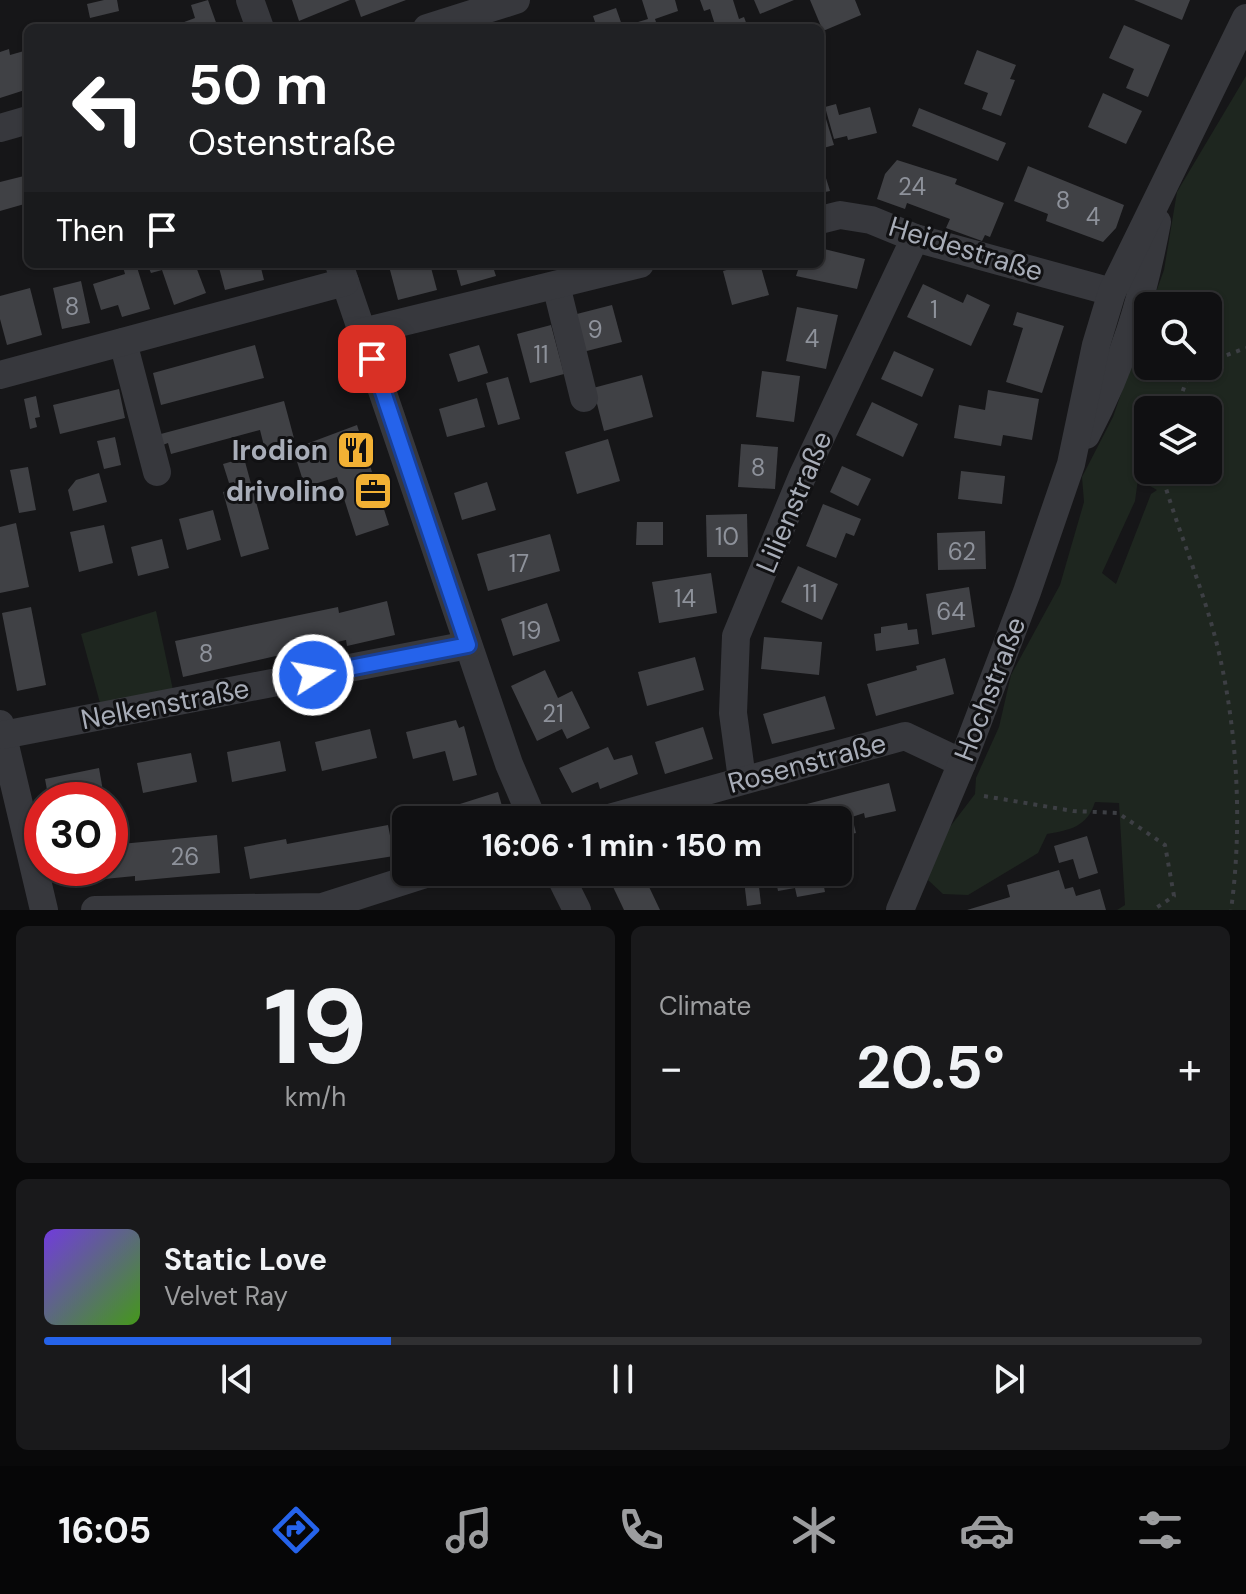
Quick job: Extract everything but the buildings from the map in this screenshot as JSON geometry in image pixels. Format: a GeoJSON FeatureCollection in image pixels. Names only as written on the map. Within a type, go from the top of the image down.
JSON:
{"type":"FeatureCollection","features":[{"type":"Feature","properties":{"kind":"street"},"geometry":{"type":"LineString","coordinates":[[250,0],[259,24]]}},
{"type":"Feature","properties":{"kind":"street"},"geometry":{"type":"LineString","coordinates":[[440,24],[516,0]]}},
{"type":"Feature","properties":{"kind":"street","name":"Hochstraße"},"geometry":{"type":"LineString","coordinates":[[1071,464],[1096,345],[1112,292],[1246,18]]}},
{"type":"Feature","properties":{"kind":"street"},"geometry":{"type":"LineString","coordinates":[[0,128],[24,121]]}},
{"type":"Feature","properties":{"kind":"street","name":"Hochstraße"},"geometry":{"type":"LineString","coordinates":[[900,910],[962,763],[1071,464],[1115,380],[1143,294],[1164,185]]}},
{"type":"Feature","properties":{"kind":"street","name":"Heidestraße"},"geometry":{"type":"LineString","coordinates":[[824,219],[840,215],[871,220],[915,238],[1112,292]]}},
{"type":"Feature","properties":{"kind":"street","name":"Lilienstraße"},"geometry":{"type":"LineString","coordinates":[[742,779],[733,713],[736,636],[802,477],[915,238]]}},
{"type":"Feature","properties":{"kind":"street"},"geometry":{"type":"LineString","coordinates":[[362,332],[624,268]]}},
{"type":"Feature","properties":{"kind":"street"},"geometry":{"type":"LineString","coordinates":[[0,375],[123,342],[342,273],[509,764],[527,806]]}},
{"type":"Feature","properties":{"kind":"street"},"geometry":{"type":"LineString","coordinates":[[556,285],[584,398]]}},
{"type":"Feature","properties":{"kind":"street"},"geometry":{"type":"LineString","coordinates":[[123,342],[157,472]]}},
{"type":"Feature","properties":{"kind":"street","name":"Nelkenstraße"},"geometry":{"type":"LineString","coordinates":[[2,729],[468,645]]}},
{"type":"Feature","properties":{"kind":"street"},"geometry":{"type":"LineString","coordinates":[[2,729],[44,910]]}},
{"type":"Feature","properties":{"kind":"street","name":"Rosenstraße"},"geometry":{"type":"LineString","coordinates":[[650,806],[905,736],[962,763]]}},
{"type":"Feature","properties":{"kind":"street"},"geometry":{"type":"LineString","coordinates":[[95,910],[322,908],[392,885]]}},
{"type":"Feature","properties":{"kind":"street"},"geometry":{"type":"LineString","coordinates":[[565,886],[577,910]]}},
{"type":"Feature","properties":{"kind":"path"},"geometry":{"type":"LineString","coordinates":[[1222,357],[1246,348]]}},
{"type":"Feature","properties":{"kind":"path"},"geometry":{"type":"LineString","coordinates":[[1165,484],[1221,662],[1230,720],[1237,870],[1231,910]]}},
{"type":"Feature","properties":{"kind":"path"},"geometry":{"type":"LineString","coordinates":[[984,796],[1073,811],[1118,813],[1148,831],[1165,845],[1174,896],[1153,910]]}},
{"type":"Feature","properties":{"kind":"shaded area"},"geometry":{"type":"Polygon","coordinates":[[[1246,76],[1246,910],[1117,910],[1125,905],[1119,803],[1095,802],[1087,817],[1077,826],[1047,834],[1038,853],[968,895],[943,894],[928,880],[940,840],[975,794],[976,778],[999,727],[1011,675],[1060,585],[1084,502],[1082,477],[1113,417],[1134,356],[1134,380],[1222,380],[1222,292],[1156,292],[1164,270],[1177,192],[1246,76]],[[1134,396],[1134,484],[1137,484],[1135,501],[1102,573],[1116,584],[1151,494],[1157,490],[1147,484],[1222,484],[1222,396],[1134,396]]]}},
{"type":"Feature","properties":{"kind":"shaded area"},"geometry":{"type":"Polygon","coordinates":[[[156,611],[173,690],[100,703],[81,634],[156,611]]]}},
{"type":"Feature","properties":{"kind":"place","name":"Irodion"},"geometry":{"type":"Point","coordinates":[356,450]}},
{"type":"Feature","properties":{"kind":"place","name":"drivolino"},"geometry":{"type":"Point","coordinates":[373,491]}},
{"type":"Feature","properties":{"kind":"route"},"geometry":{"type":"LineString","coordinates":[[313,675],[468,645],[372,359]]}}]}
